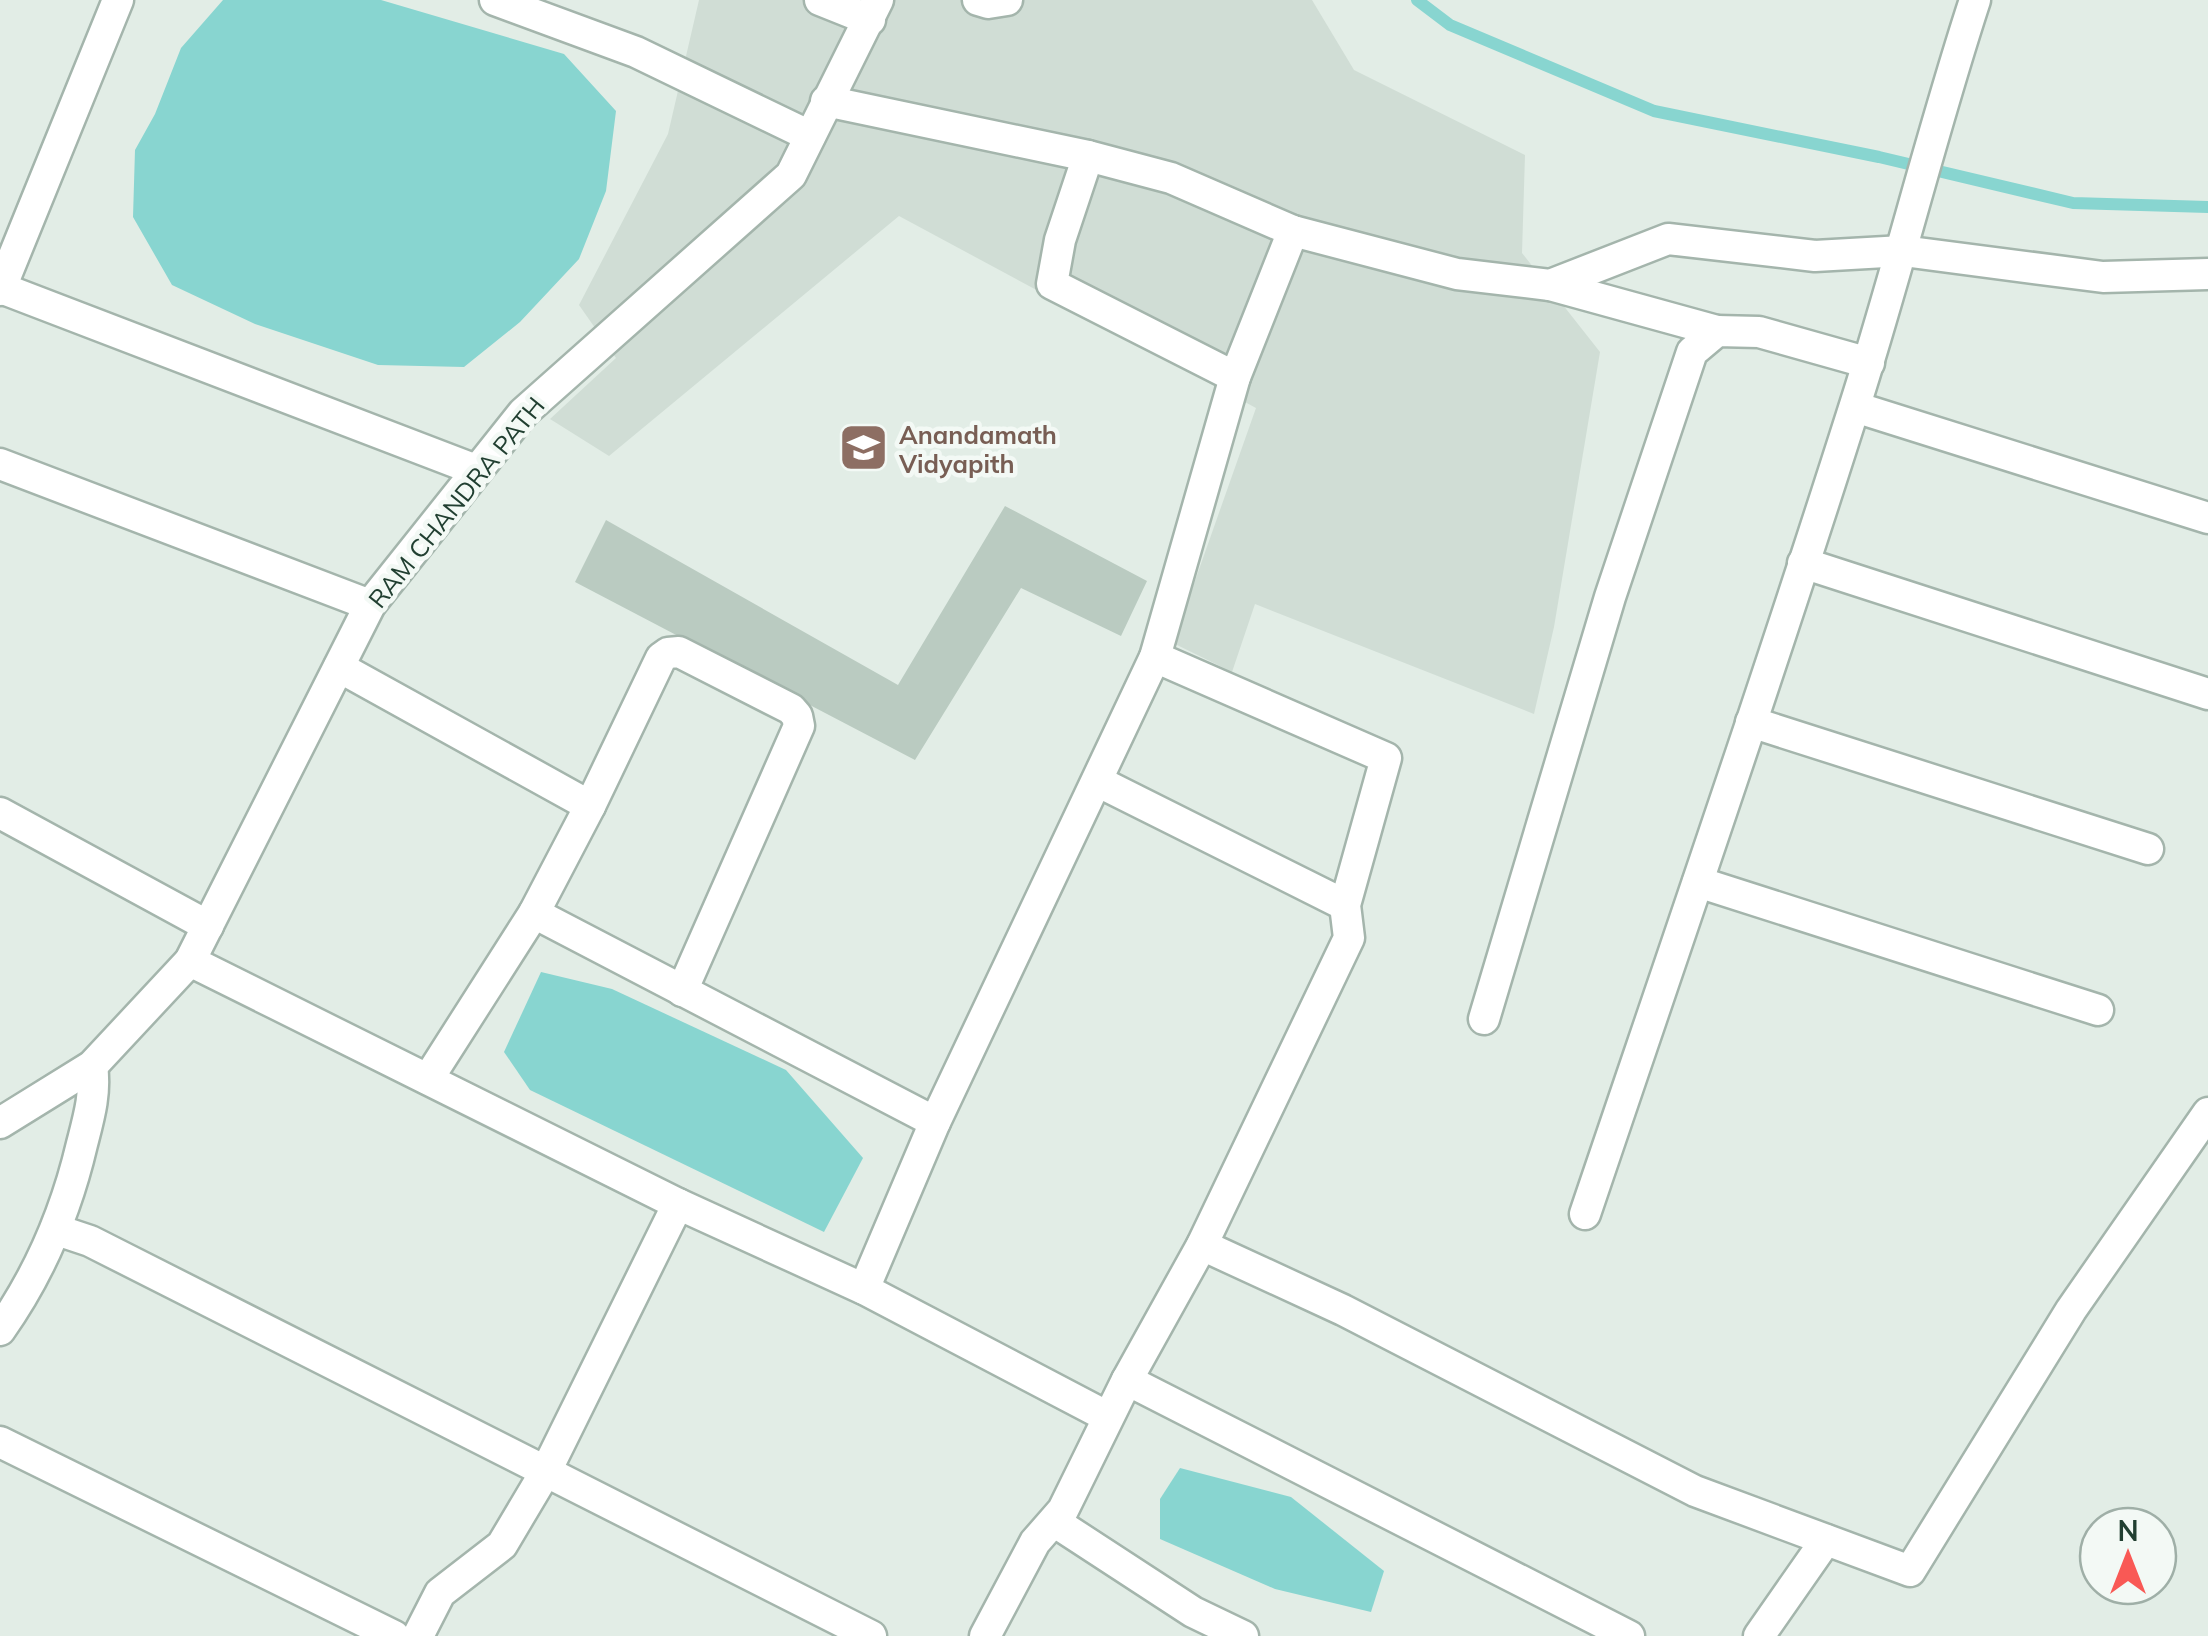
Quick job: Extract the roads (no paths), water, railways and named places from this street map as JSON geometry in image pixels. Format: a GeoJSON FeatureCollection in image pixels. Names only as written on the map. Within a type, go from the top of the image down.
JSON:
{"type":"FeatureCollection","features":[{"type":"Feature","properties":{"kind":"street"},"geometry":{"type":"LineString","coordinates":[[118,0],[0,289],[476,470]]}},
{"type":"Feature","properties":{"kind":"street"},"geometry":{"type":"LineString","coordinates":[[496,0],[636,52],[810,136]]}},
{"type":"Feature","properties":{"kind":"street"},"geometry":{"type":"LineString","coordinates":[[820,0],[874,10]]}},
{"type":"Feature","properties":{"kind":"street"},"geometry":{"type":"LineString","coordinates":[[978,0],[988,4],[1006,0]]}},
{"type":"Feature","properties":{"kind":"street"},"geometry":{"type":"LineString","coordinates":[[1585,1214],[1854,407],[1903,251],[1936,118],[1975,0]]}},
{"type":"Feature","properties":{"kind":"street","name":"RAM CHANDRA PATH"},"geometry":{"type":"LineString","coordinates":[[0,1123],[92,1066],[190,961],[370,605],[523,413],[791,175],[874,10]]}},
{"type":"Feature","properties":{"kind":"street"},"geometry":{"type":"LineString","coordinates":[[826,101],[1088,156],[1171,178],[1294,231],[1457,274],[1550,285],[1717,331],[1759,332],[1868,362]]}},
{"type":"Feature","properties":{"kind":"street"},"geometry":{"type":"LineString","coordinates":[[1088,156],[1060,240],[1052,284],[1235,377]]}},
{"type":"Feature","properties":{"kind":"street"},"geometry":{"type":"LineString","coordinates":[[864,1288],[935,1122],[1155,657],[1235,377],[1294,231]]}},
{"type":"Feature","properties":{"kind":"street"},"geometry":{"type":"LineString","coordinates":[[1550,285],[1668,239],[1815,256],[1903,251],[2103,277],[2208,274]]}},
{"type":"Feature","properties":{"kind":"street"},"geometry":{"type":"LineString","coordinates":[[1484,1019],[1610,597],[1692,352],[1717,331]]}},
{"type":"Feature","properties":{"kind":"street"},"geometry":{"type":"LineString","coordinates":[[1854,407],[2208,518]]}},
{"type":"Feature","properties":{"kind":"street"},"geometry":{"type":"LineString","coordinates":[[0,464],[370,605]]}},
{"type":"Feature","properties":{"kind":"street"},"geometry":{"type":"LineString","coordinates":[[1803,563],[2208,694]]}},
{"type":"Feature","properties":{"kind":"street"},"geometry":{"type":"LineString","coordinates":[[428,1079],[534,913],[661,658],[679,652],[791,709],[797,716],[797,734],[682,991]]}},
{"type":"Feature","properties":{"kind":"street"},"geometry":{"type":"LineString","coordinates":[[985,1636],[1035,1542],[1055,1522],[1202,1245],[1349,938],[1346,905],[1386,758],[1155,657]]}},
{"type":"Feature","properties":{"kind":"street"},"geometry":{"type":"LineString","coordinates":[[340,667],[590,806]]}},
{"type":"Feature","properties":{"kind":"street"},"geometry":{"type":"LineString","coordinates":[[1751,722],[2148,849]]}},
{"type":"Feature","properties":{"kind":"street"},"geometry":{"type":"LineString","coordinates":[[1097,780],[1346,905]]}},
{"type":"Feature","properties":{"kind":"street"},"geometry":{"type":"LineString","coordinates":[[0,813],[208,926]]}},
{"type":"Feature","properties":{"kind":"street"},"geometry":{"type":"LineString","coordinates":[[1698,882],[2098,1010]]}},
{"type":"Feature","properties":{"kind":"street"},"geometry":{"type":"LineString","coordinates":[[534,913],[935,1122]]}},
{"type":"Feature","properties":{"kind":"street"},"geometry":{"type":"LineString","coordinates":[[190,961],[678,1204],[864,1288],[1108,1417]]}},
{"type":"Feature","properties":{"kind":"street"},"geometry":{"type":"LineString","coordinates":[[5,1312],[56,1230],[69,1200],[93,1097],[92,1066]]}},
{"type":"Feature","properties":{"kind":"street"},"geometry":{"type":"LineString","coordinates":[[1202,1245],[1343,1310],[1695,1492],[1910,1571],[2071,1310],[2208,1113]]}},
{"type":"Feature","properties":{"kind":"street"},"geometry":{"type":"LineString","coordinates":[[418,1636],[440,1593],[502,1545],[546,1471],[678,1204]]}},
{"type":"Feature","properties":{"kind":"street"},"geometry":{"type":"LineString","coordinates":[[56,1230],[90,1241],[872,1636]]}},
{"type":"Feature","properties":{"kind":"street"},"geometry":{"type":"LineString","coordinates":[[1127,1380],[1629,1636]]}},
{"type":"Feature","properties":{"kind":"street"},"geometry":{"type":"LineString","coordinates":[[0,1442],[394,1636]]}},
{"type":"Feature","properties":{"kind":"street"},"geometry":{"type":"LineString","coordinates":[[1055,1522],[1193,1612],[1243,1636]]}},
{"type":"Feature","properties":{"kind":"street"},"geometry":{"type":"LineString","coordinates":[[1760,1636],[1826,1540]]}},
{"type":"Feature","properties":{"kind":"water"},"geometry":{"type":"Polygon","coordinates":[[[223,0],[381,0],[564,54],[616,111],[606,191],[579,259],[520,322],[464,367],[378,365],[255,324],[172,285],[133,217],[135,150],[155,114],[181,48],[223,0]]]}},
{"type":"Feature","properties":{"kind":"water"},"geometry":{"type":"Polygon","coordinates":[[[541,972],[612,989],[786,1070],[863,1158],[824,1232],[530,1090],[504,1052],[541,972]]]}},
{"type":"Feature","properties":{"kind":"water"},"geometry":{"type":"Polygon","coordinates":[[[1180,1468],[1291,1497],[1384,1571],[1371,1612],[1275,1589],[1160,1539],[1160,1499],[1180,1468]]]}},
{"type":"Feature","properties":{"kind":"waterway"},"geometry":{"type":"LineString","coordinates":[[1417,0],[1450,25],[1654,111],[1879,157],[2073,203],[2208,207]]}},
{"type":"Feature","properties":{"kind":"place","name":"Anandamath Vidyapith"},"geometry":{"type":"Point","coordinates":[864,448]}}]}
